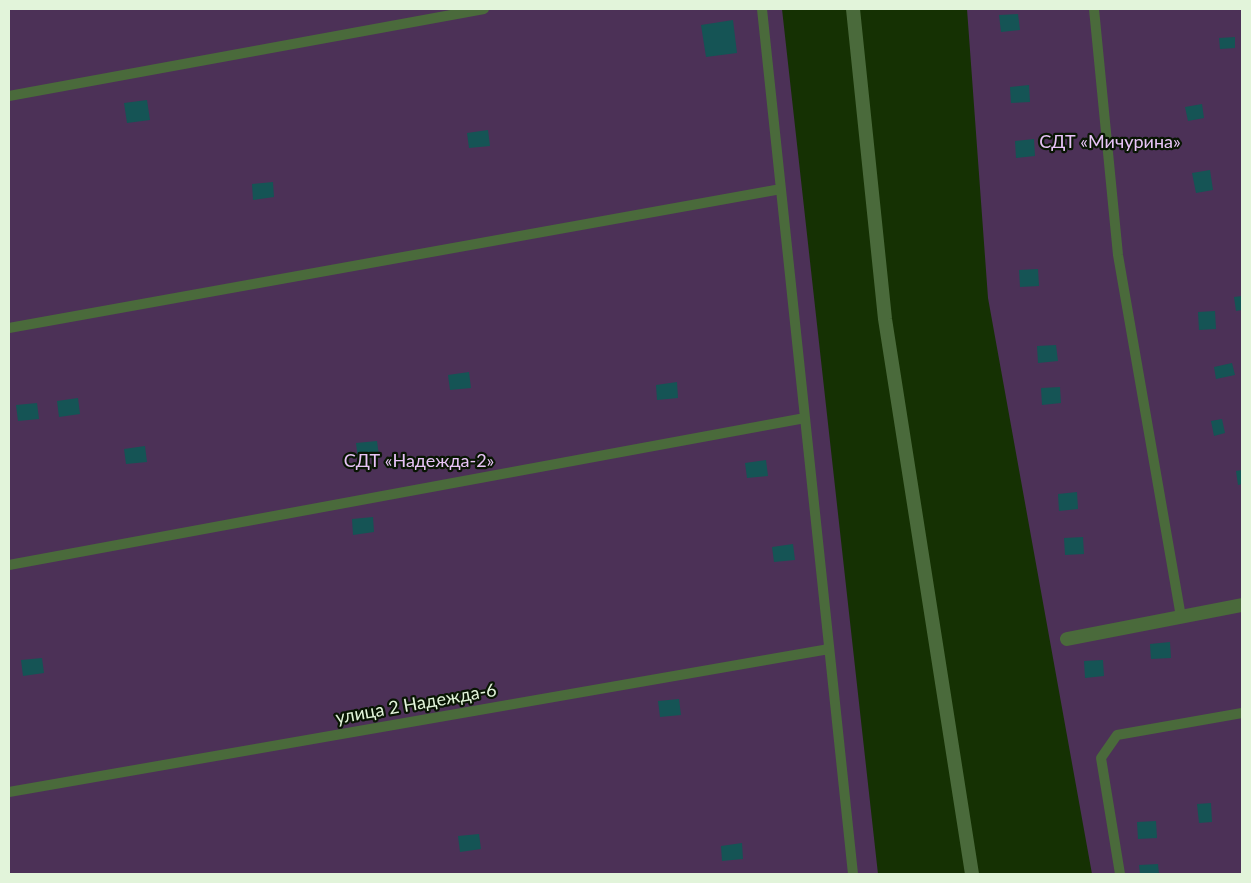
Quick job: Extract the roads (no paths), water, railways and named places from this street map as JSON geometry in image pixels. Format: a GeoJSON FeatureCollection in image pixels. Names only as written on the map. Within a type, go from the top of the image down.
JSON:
{"type":"FeatureCollection","features":[{"type":"Feature","properties":{"kind":"street"},"geometry":{"type":"LineString","coordinates":[[853,9],[885,319],[972,874]]}},
{"type":"Feature","properties":{"kind":"street"},"geometry":{"type":"LineString","coordinates":[[1067,638],[1242,605]]}},
{"type":"Feature","properties":{"kind":"lane"},"geometry":{"type":"LineString","coordinates":[[9,96],[484,9]]}},
{"type":"Feature","properties":{"kind":"lane"},"geometry":{"type":"LineString","coordinates":[[762,9],[851,874]]}},
{"type":"Feature","properties":{"kind":"lane"},"geometry":{"type":"LineString","coordinates":[[1094,9],[1118,255],[1181,617]]}},
{"type":"Feature","properties":{"kind":"lane"},"geometry":{"type":"LineString","coordinates":[[9,328],[781,189]]}},
{"type":"Feature","properties":{"kind":"lane"},"geometry":{"type":"LineString","coordinates":[[9,565],[805,418]]}},
{"type":"Feature","properties":{"kind":"lane","name":"улица 2 Надежда-6"},"geometry":{"type":"LineString","coordinates":[[9,792],[829,649]]}},
{"type":"Feature","properties":{"kind":"lane"},"geometry":{"type":"LineString","coordinates":[[1120,874],[1101,758],[1117,735],[1242,713]]}},
{"type":"Feature","properties":{"kind":"park label","name":"СДТ «Мичурина»"},"geometry":{"type":"Point","coordinates":[1110,142]}},
{"type":"Feature","properties":{"kind":"park label","name":"СДТ «Надежда-2»"},"geometry":{"type":"Point","coordinates":[419,461]}}]}
